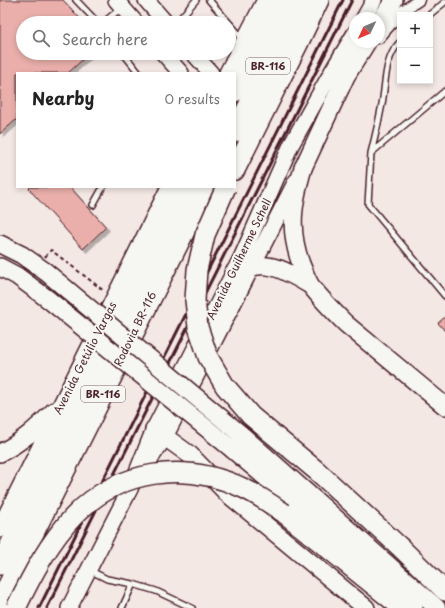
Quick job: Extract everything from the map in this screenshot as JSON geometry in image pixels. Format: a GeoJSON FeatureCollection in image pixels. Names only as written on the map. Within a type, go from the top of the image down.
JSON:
{"type":"FeatureCollection","features":[{"type":"Feature","properties":{"kind":"highway","name":"BR-116"},"geometry":{"type":"LineString","coordinates":[[236,90],[282,0]]}},
{"type":"Feature","properties":{"kind":"highway","name":"BR-116"},"geometry":{"type":"LineString","coordinates":[[236,130],[301,0]]}},
{"type":"Feature","properties":{"kind":"highway","name":"BR-116"},"geometry":{"type":"LineString","coordinates":[[236,168],[319,0]]}},
{"type":"Feature","properties":{"kind":"highway","name":"Rodovia BR-116"},"geometry":{"type":"LineString","coordinates":[[0,565],[188,188]]}},
{"type":"Feature","properties":{"kind":"highway","name":"Rodovia BR-116"},"geometry":{"type":"LineString","coordinates":[[0,601],[206,188]]}},
{"type":"Feature","properties":{"kind":"highway"},"geometry":{"type":"LineString","coordinates":[[226,188],[205,234],[197,270],[195,300],[198,328],[208,357],[225,386],[251,416],[317,471],[401,548],[445,592]]}},
{"type":"Feature","properties":{"kind":"highway"},"geometry":{"type":"LineString","coordinates":[[16,608],[49,548],[74,516],[85,505],[105,491],[121,483],[142,475],[162,472],[203,475],[242,487],[263,498],[284,513],[402,608]]}},
{"type":"Feature","properties":{"kind":"main road"},"geometry":{"type":"LineString","coordinates":[[146,0],[160,16]]}},
{"type":"Feature","properties":{"kind":"main road"},"geometry":{"type":"LineString","coordinates":[[236,57],[266,0]]}},
{"type":"Feature","properties":{"kind":"main road"},"geometry":{"type":"LineString","coordinates":[[368,12],[375,0]]}},
{"type":"Feature","properties":{"kind":"main road"},"geometry":{"type":"LineString","coordinates":[[371,12],[375,0]]}},
{"type":"Feature","properties":{"kind":"main road"},"geometry":{"type":"LineString","coordinates":[[385,14],[394,0]]}},
{"type":"Feature","properties":{"kind":"main road"},"geometry":{"type":"LineString","coordinates":[[122,2],[131,16]]}},
{"type":"Feature","properties":{"kind":"main road","name":"Avenida Guilherme Schell"},"geometry":{"type":"LineString","coordinates":[[160,433],[242,256],[291,145],[349,43]]}},
{"type":"Feature","properties":{"kind":"main road","name":"Avenida Guilherme Schell"},"geometry":{"type":"LineString","coordinates":[[69,608],[130,489],[253,265],[303,168],[346,76],[357,48]]}},
{"type":"Feature","properties":{"kind":"main road"},"geometry":{"type":"LineString","coordinates":[[346,76],[363,48]]}},
{"type":"Feature","properties":{"kind":"main road"},"geometry":{"type":"LineString","coordinates":[[169,60],[180,72]]}},
{"type":"Feature","properties":{"kind":"main road"},"geometry":{"type":"LineString","coordinates":[[200,60],[211,72]]}},
{"type":"Feature","properties":{"kind":"main road"},"geometry":{"type":"LineString","coordinates":[[228,72],[234,60]]}},
{"type":"Feature","properties":{"kind":"main road"},"geometry":{"type":"LineString","coordinates":[[303,168],[295,198],[293,228],[295,247],[310,284],[346,324],[445,406]]}},
{"type":"Feature","properties":{"kind":"main road","name":"Avenida Getúlio Vargas"},"geometry":{"type":"LineString","coordinates":[[0,529],[170,188]]}},
{"type":"Feature","properties":{"kind":"main road"},"geometry":{"type":"LineString","coordinates":[[0,244],[22,255],[46,272],[244,437],[438,608]]}},
{"type":"Feature","properties":{"kind":"main road"},"geometry":{"type":"LineString","coordinates":[[233,273],[253,265],[263,265],[286,271],[310,284]]}},
{"type":"Feature","properties":{"kind":"main road"},"geometry":{"type":"LineString","coordinates":[[0,267],[17,276],[49,300],[232,449],[334,535],[414,608]]}},
{"type":"Feature","properties":{"kind":"main road"},"geometry":{"type":"LineString","coordinates":[[0,453],[15,446],[64,400]]}},
{"type":"Feature","properties":{"kind":"main road"},"geometry":{"type":"LineString","coordinates":[[160,433],[190,455],[228,494],[366,608]]}},
{"type":"Feature","properties":{"kind":"street"},"geometry":{"type":"LineString","coordinates":[[385,31],[402,12],[419,0]]}},
{"type":"Feature","properties":{"kind":"street"},"geometry":{"type":"LineString","coordinates":[[346,76],[370,48]]}},
{"type":"Feature","properties":{"kind":"lane"},"geometry":{"type":"LineString","coordinates":[[76,0],[91,16]]}},
{"type":"Feature","properties":{"kind":"lane"},"geometry":{"type":"LineString","coordinates":[[182,16],[196,0]]}},
{"type":"Feature","properties":{"kind":"lane"},"geometry":{"type":"LineString","coordinates":[[209,0],[223,16]]}},
{"type":"Feature","properties":{"kind":"lane"},"geometry":{"type":"LineString","coordinates":[[110,16],[122,2]]}},
{"type":"Feature","properties":{"kind":"lane"},"geometry":{"type":"LineString","coordinates":[[433,12],[445,2]]}},
{"type":"Feature","properties":{"kind":"lane"},"geometry":{"type":"LineString","coordinates":[[236,32],[244,41]]}},
{"type":"Feature","properties":{"kind":"lane"},"geometry":{"type":"LineString","coordinates":[[397,44],[389,59],[382,105],[372,153],[368,204],[445,296]]}},
{"type":"Feature","properties":{"kind":"lane"},"geometry":{"type":"LineString","coordinates":[[129,60],[138,72]]}},
{"type":"Feature","properties":{"kind":"lane"},"geometry":{"type":"LineString","coordinates":[[372,153],[445,90]]}},
{"type":"Feature","properties":{"kind":"lane"},"geometry":{"type":"LineString","coordinates":[[93,206],[102,188]]}},
{"type":"Feature","properties":{"kind":"lane"},"geometry":{"type":"LineString","coordinates":[[88,569],[107,579],[133,584],[156,592],[192,608]]}},
{"type":"Feature","properties":{"kind":"lane"},"geometry":{"type":"LineString","coordinates":[[122,608],[133,584]]}},
{"type":"Feature","properties":{"kind":"path"},"geometry":{"type":"LineString","coordinates":[[52,250],[114,300]]}},
{"type":"Feature","properties":{"kind":"building"},"geometry":{"type":"Polygon","coordinates":[[[0,0],[63,0],[78,16],[16,16],[16,60],[82,60],[69,72],[16,72],[16,120],[0,134],[0,0]]]}},
{"type":"Feature","properties":{"kind":"building"},"geometry":{"type":"Polygon","coordinates":[[[71,188],[106,227],[83,249],[29,189],[71,188]]]}},
{"type":"Feature","properties":{"kind":"building"},"geometry":{"type":"Polygon","coordinates":[[[445,317],[445,331],[438,323],[445,317]]]}},
{"type":"Feature","properties":{"kind":"railway"},"geometry":{"type":"LineString","coordinates":[[39,608],[343,0]]}},
{"type":"Feature","properties":{"kind":"railway"},"geometry":{"type":"LineString","coordinates":[[47,608],[352,0]]}}]}
